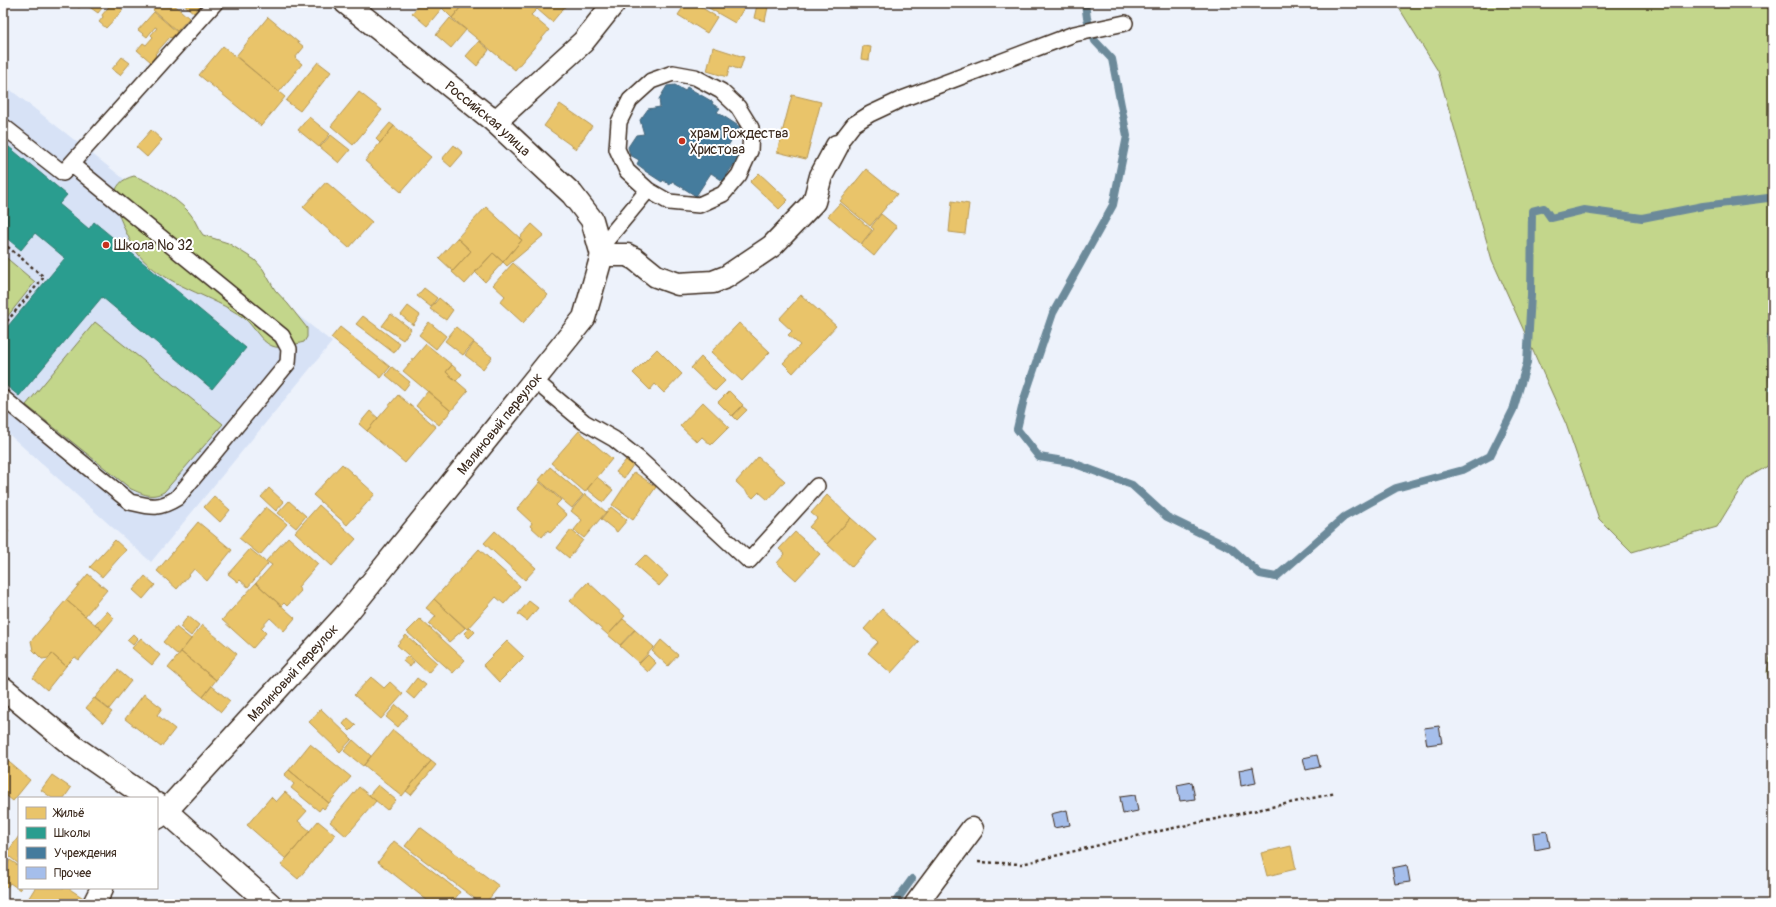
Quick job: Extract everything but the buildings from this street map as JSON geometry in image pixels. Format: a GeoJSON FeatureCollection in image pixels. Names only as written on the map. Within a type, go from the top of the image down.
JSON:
{"type":"FeatureCollection","features":[{"type":"Feature","properties":{"kind":"street","name":"Российская улица"},"geometry":{"type":"LineString","coordinates":[[346,3],[495,122],[572,194],[592,220],[601,252]]}},
{"type":"Feature","properties":{"kind":"street"},"geometry":{"type":"LineString","coordinates":[[495,122],[583,42],[614,3]]}},
{"type":"Feature","properties":{"kind":"street"},"geometry":{"type":"LineString","coordinates":[[601,252],[627,255],[635,259],[656,276],[678,284],[713,282],[726,277],[772,246],[814,202],[821,176],[837,146]]}},
{"type":"Feature","properties":{"kind":"street","name":"Малиновый переулок"},"geometry":{"type":"LineString","coordinates":[[160,811],[348,612],[584,318],[601,252]]}},
{"type":"Feature","properties":{"kind":"street"},"geometry":{"type":"LineString","coordinates":[[3,688],[73,746],[147,797]]}},
{"type":"Feature","properties":{"kind":"street"},"geometry":{"type":"LineString","coordinates":[[160,811],[270,904]]}},
{"type":"Feature","properties":{"kind":"street"},"geometry":{"type":"LineString","coordinates":[[916,904],[972,829]]}},
{"type":"Feature","properties":{"kind":"street"},"geometry":{"type":"LineString","coordinates":[[94,904],[102,889]]}},
{"type":"Feature","properties":{"kind":"lane"},"geometry":{"type":"LineString","coordinates":[[3,126],[63,173],[215,3]]}},
{"type":"Feature","properties":{"kind":"lane"},"geometry":{"type":"LineString","coordinates":[[837,146],[854,124],[870,114],[902,99],[1074,34],[1125,23]]}},
{"type":"Feature","properties":{"kind":"lane"},"geometry":{"type":"LineString","coordinates":[[673,73],[695,77],[721,90],[738,107],[751,128],[750,151],[739,175],[723,194],[699,205],[669,202],[648,190],[627,171],[617,148],[619,122],[630,100],[651,81],[673,73]]}},
{"type":"Feature","properties":{"kind":"lane"},"geometry":{"type":"LineString","coordinates":[[3,398],[130,502],[147,506],[164,506],[177,498],[288,363],[289,349],[282,336],[71,164]]}},
{"type":"Feature","properties":{"kind":"lane"},"geometry":{"type":"LineString","coordinates":[[601,252],[648,190]]}},
{"type":"Feature","properties":{"kind":"lane"},"geometry":{"type":"LineString","coordinates":[[534,380],[584,422],[614,439],[639,459],[750,561],[817,486]]}},
{"type":"Feature","properties":{"kind":"path"},"geometry":{"type":"LineString","coordinates":[[3,243],[44,277],[3,326]]}},
{"type":"Feature","properties":{"kind":"path"},"geometry":{"type":"LineString","coordinates":[[948,861],[1022,864],[1132,837],[1336,793]]}},
{"type":"Feature","properties":{"kind":"shaded area","name":"Школа № 32"},"geometry":{"type":"Polygon","coordinates":[[[3,84],[332,342],[151,562],[3,429],[3,84]]]}},
{"type":"Feature","properties":{"kind":"green space"},"geometry":{"type":"Polygon","coordinates":[[[1396,3],[1773,3],[1773,319],[1767,338],[1771,410],[1773,418],[1773,463],[1747,478],[1717,527],[1632,552],[1599,519],[1566,424],[1492,260],[1438,71],[1396,3]]]}},
{"type":"Feature","properties":{"kind":"green space"},"geometry":{"type":"Polygon","coordinates":[[[134,176],[155,186],[183,206],[188,211],[203,235],[228,243],[255,260],[263,269],[275,290],[307,328],[307,337],[304,342],[284,347],[272,346],[264,341],[244,318],[174,282],[148,265],[138,254],[125,230],[120,219],[115,199],[117,187],[122,181],[134,176]]]}},
{"type":"Feature","properties":{"kind":"green space"},"geometry":{"type":"Polygon","coordinates":[[[3,255],[35,282],[3,322],[3,255]]]}},
{"type":"Feature","properties":{"kind":"green space"},"geometry":{"type":"Polygon","coordinates":[[[95,322],[223,424],[164,492],[159,494],[147,495],[131,489],[26,405],[95,322]]]}},
{"type":"Feature","properties":{"kind":"green space"},"geometry":{"type":"Polygon","coordinates":[[[1773,641],[1773,702],[1767,672],[1773,641]]]}},
{"type":"Feature","properties":{"kind":"water"},"geometry":{"type":"Polygon","coordinates":[[[1773,319],[1773,418],[1771,410],[1767,338],[1773,319]]]}},
{"type":"Feature","properties":{"kind":"waterway"},"geometry":{"type":"LineString","coordinates":[[1085,3],[1087,18],[1095,41],[1112,59],[1127,136],[1113,205],[1053,313],[1024,399],[1017,429],[1039,457],[1070,462],[1132,485],[1167,517],[1231,548],[1260,574],[1276,577],[1344,517],[1396,488],[1463,470],[1490,456],[1513,410],[1527,363],[1531,295],[1532,211],[1544,208],[1551,218],[1584,210],[1642,218],[1703,206],[1768,198],[1773,200]]}},
{"type":"Feature","properties":{"kind":"waterway"},"geometry":{"type":"LineString","coordinates":[[894,904],[912,879]]}},
{"type":"Feature","properties":{"kind":"place","name":"храм Рождества Христова"},"geometry":{"type":"Point","coordinates":[682,141]}},
{"type":"Feature","properties":{"kind":"place","name":"Школа № 32"},"geometry":{"type":"Point","coordinates":[106,245]}}]}
